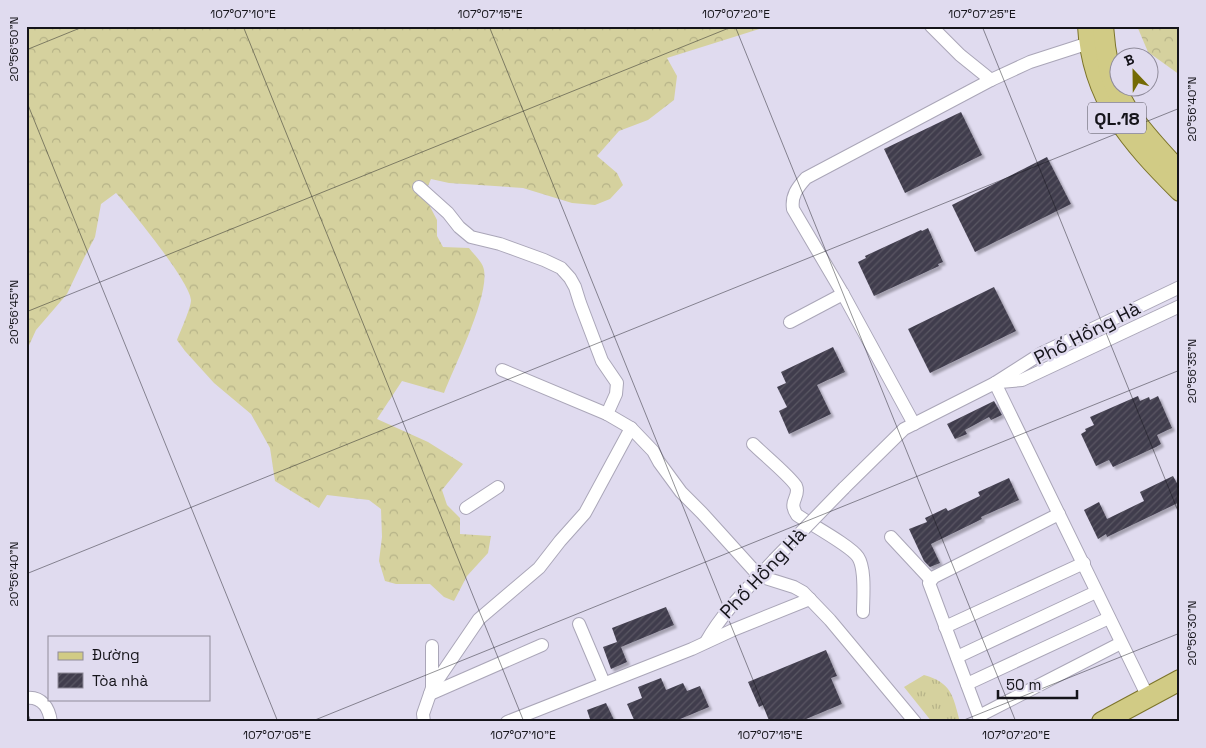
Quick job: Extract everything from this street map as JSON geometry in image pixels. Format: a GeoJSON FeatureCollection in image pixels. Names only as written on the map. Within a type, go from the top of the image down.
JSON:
{"type":"FeatureCollection","features":[{"type":"Feature","properties":{"kind":"main road","name":"QL.18"},"geometry":{"type":"LineString","coordinates":[[1102,26],[1110,71],[1128,112],[1157,148],[1180,172]]}},
{"type":"Feature","properties":{"kind":"main road","name":"QL.18"},"geometry":{"type":"LineString","coordinates":[[1088,35],[1094,70],[1117,118],[1136,146],[1180,191]]}},
{"type":"Feature","properties":{"kind":"main road"},"geometry":{"type":"LineString","coordinates":[[1102,722],[1180,680]]}},
{"type":"Feature","properties":{"kind":"main road"},"geometry":{"type":"LineString","coordinates":[[1131,722],[1180,695]]}},
{"type":"Feature","properties":{"kind":"street"},"geometry":{"type":"LineString","coordinates":[[931,26],[960,55],[991,80]]}},
{"type":"Feature","properties":{"kind":"street"},"geometry":{"type":"LineString","coordinates":[[914,424],[843,294],[793,209],[794,193],[806,178],[991,80],[1088,35]]}},
{"type":"Feature","properties":{"kind":"street"},"geometry":{"type":"LineString","coordinates":[[419,188],[448,213],[459,227],[471,237],[500,244],[544,260],[561,268],[570,278],[602,361],[617,383],[616,394],[607,414]]}},
{"type":"Feature","properties":{"kind":"street","name":"Phố Hồng Hà"},"geometry":{"type":"LineString","coordinates":[[706,642],[722,615],[844,488],[899,434],[914,424],[995,383],[1042,353],[1180,287]]}},
{"type":"Feature","properties":{"kind":"street"},"geometry":{"type":"LineString","coordinates":[[790,322],[843,294]]}},
{"type":"Feature","properties":{"kind":"street","name":"Phố Hồng Hà"},"geometry":{"type":"LineString","coordinates":[[995,383],[1022,380],[1180,306]]}},
{"type":"Feature","properties":{"kind":"street"},"geometry":{"type":"LineString","coordinates":[[502,370],[607,414],[631,428],[653,451],[676,487],[759,576],[794,587],[803,592],[860,655],[915,722]]}},
{"type":"Feature","properties":{"kind":"street"},"geometry":{"type":"LineString","coordinates":[[995,383],[1148,698]]}},
{"type":"Feature","properties":{"kind":"street"},"geometry":{"type":"LineString","coordinates":[[424,722],[423,714],[431,691],[478,619],[539,568],[585,513],[631,428]]}},
{"type":"Feature","properties":{"kind":"street"},"geometry":{"type":"LineString","coordinates":[[753,444],[795,484],[796,494],[793,509],[797,515],[850,549],[859,558],[863,612]]}},
{"type":"Feature","properties":{"kind":"street"},"geometry":{"type":"LineString","coordinates":[[466,508],[498,487]]}},
{"type":"Feature","properties":{"kind":"street"},"geometry":{"type":"LineString","coordinates":[[1058,514],[931,580],[929,588],[980,719],[1121,643]]}},
{"type":"Feature","properties":{"kind":"street"},"geometry":{"type":"LineString","coordinates":[[891,537],[931,580]]}},
{"type":"Feature","properties":{"kind":"street"},"geometry":{"type":"LineString","coordinates":[[945,627],[1084,563]]}},
{"type":"Feature","properties":{"kind":"street"},"geometry":{"type":"LineString","coordinates":[[957,657],[1096,592]]}},
{"type":"Feature","properties":{"kind":"street"},"geometry":{"type":"LineString","coordinates":[[507,722],[810,599]]}},
{"type":"Feature","properties":{"kind":"street"},"geometry":{"type":"LineString","coordinates":[[967,684],[1109,618]]}},
{"type":"Feature","properties":{"kind":"street"},"geometry":{"type":"LineString","coordinates":[[579,624],[604,683]]}},
{"type":"Feature","properties":{"kind":"street"},"geometry":{"type":"LineString","coordinates":[[431,691],[542,645]]}},
{"type":"Feature","properties":{"kind":"street"},"geometry":{"type":"LineString","coordinates":[[431,691],[432,646]]}},
{"type":"Feature","properties":{"kind":"street"},"geometry":{"type":"LineString","coordinates":[[26,698],[38,699],[50,712],[51,722]]}},
{"type":"Feature","properties":{"kind":"green space"},"geometry":{"type":"Polygon","coordinates":[[[34,26],[769,26],[667,58],[677,76],[674,100],[648,120],[619,131],[597,156],[617,173],[623,185],[610,199],[595,205],[572,203],[523,188],[449,183],[431,179],[424,195],[437,220],[437,236],[443,247],[469,248],[480,261],[484,270],[481,297],[470,331],[444,393],[402,381],[377,419],[428,442],[463,464],[442,490],[447,505],[460,518],[460,534],[491,536],[488,553],[467,576],[454,601],[444,597],[430,584],[396,584],[385,581],[379,561],[382,537],[381,509],[369,500],[327,495],[319,508],[275,481],[270,448],[251,414],[214,383],[177,340],[191,304],[188,291],[171,262],[116,193],[101,204],[95,237],[67,294],[36,330],[26,352],[26,28],[34,26]]]}},
{"type":"Feature","properties":{"kind":"green space"},"geometry":{"type":"Polygon","coordinates":[[[1137,26],[1180,26],[1180,75],[1158,59],[1158,48],[1146,48],[1137,26]]]}},
{"type":"Feature","properties":{"kind":"green space"},"geometry":{"type":"Polygon","coordinates":[[[924,675],[940,682],[950,692],[960,722],[932,722],[904,687],[924,675]]]}},
{"type":"Feature","properties":{"kind":"building"},"geometry":{"type":"Polygon","coordinates":[[[961,112],[982,155],[905,193],[884,149],[961,112]]]}},
{"type":"Feature","properties":{"kind":"building"},"geometry":{"type":"Polygon","coordinates":[[[1047,157],[1071,204],[975,252],[952,205],[1047,157]]]}},
{"type":"Feature","properties":{"kind":"building"},"geometry":{"type":"Polygon","coordinates":[[[928,228],[943,262],[938,264],[939,266],[874,296],[858,262],[866,258],[865,256],[928,228]]]}},
{"type":"Feature","properties":{"kind":"building"},"geometry":{"type":"Polygon","coordinates":[[[994,287],[1016,331],[930,373],[908,329],[994,287]]]}},
{"type":"Feature","properties":{"kind":"building"},"geometry":{"type":"Polygon","coordinates":[[[833,347],[845,372],[817,385],[831,414],[789,434],[779,411],[787,407],[777,387],[786,383],[781,372],[833,347]]]}},
{"type":"Feature","properties":{"kind":"building"},"geometry":{"type":"Polygon","coordinates":[[[1138,396],[1140,401],[1149,397],[1150,400],[1158,396],[1172,428],[1157,435],[1161,444],[1156,447],[1113,467],[1109,460],[1096,466],[1081,434],[1086,431],[1085,429],[1094,425],[1090,417],[1138,396]]]}},
{"type":"Feature","properties":{"kind":"building"},"geometry":{"type":"Polygon","coordinates":[[[994,401],[1002,415],[991,420],[989,417],[965,430],[967,434],[955,439],[947,424],[994,401]]]}},
{"type":"Feature","properties":{"kind":"building"},"geometry":{"type":"Polygon","coordinates":[[[1173,476],[1178,485],[1180,484],[1180,502],[1107,537],[1106,534],[1098,539],[1084,510],[1099,502],[1107,519],[1144,501],[1140,492],[1173,476]]]}},
{"type":"Feature","properties":{"kind":"building"},"geometry":{"type":"Polygon","coordinates":[[[1009,478],[1019,500],[981,517],[982,519],[931,544],[940,563],[930,567],[924,561],[909,529],[927,522],[925,518],[946,508],[948,511],[980,496],[978,492],[1009,478]]]}},
{"type":"Feature","properties":{"kind":"building"},"geometry":{"type":"Polygon","coordinates":[[[666,607],[674,625],[621,647],[627,662],[611,669],[603,647],[617,642],[612,628],[666,607]]]}},
{"type":"Feature","properties":{"kind":"building"},"geometry":{"type":"Polygon","coordinates":[[[826,650],[837,676],[831,678],[842,704],[799,722],[770,722],[763,705],[759,707],[748,682],[826,650]]]}},
{"type":"Feature","properties":{"kind":"building"},"geometry":{"type":"Polygon","coordinates":[[[661,678],[666,690],[683,683],[687,691],[700,686],[709,707],[673,722],[635,722],[627,704],[642,698],[638,687],[661,678]]]}},
{"type":"Feature","properties":{"kind":"building"},"geometry":{"type":"Polygon","coordinates":[[[606,703],[615,722],[591,722],[587,710],[606,703]]]}}]}
